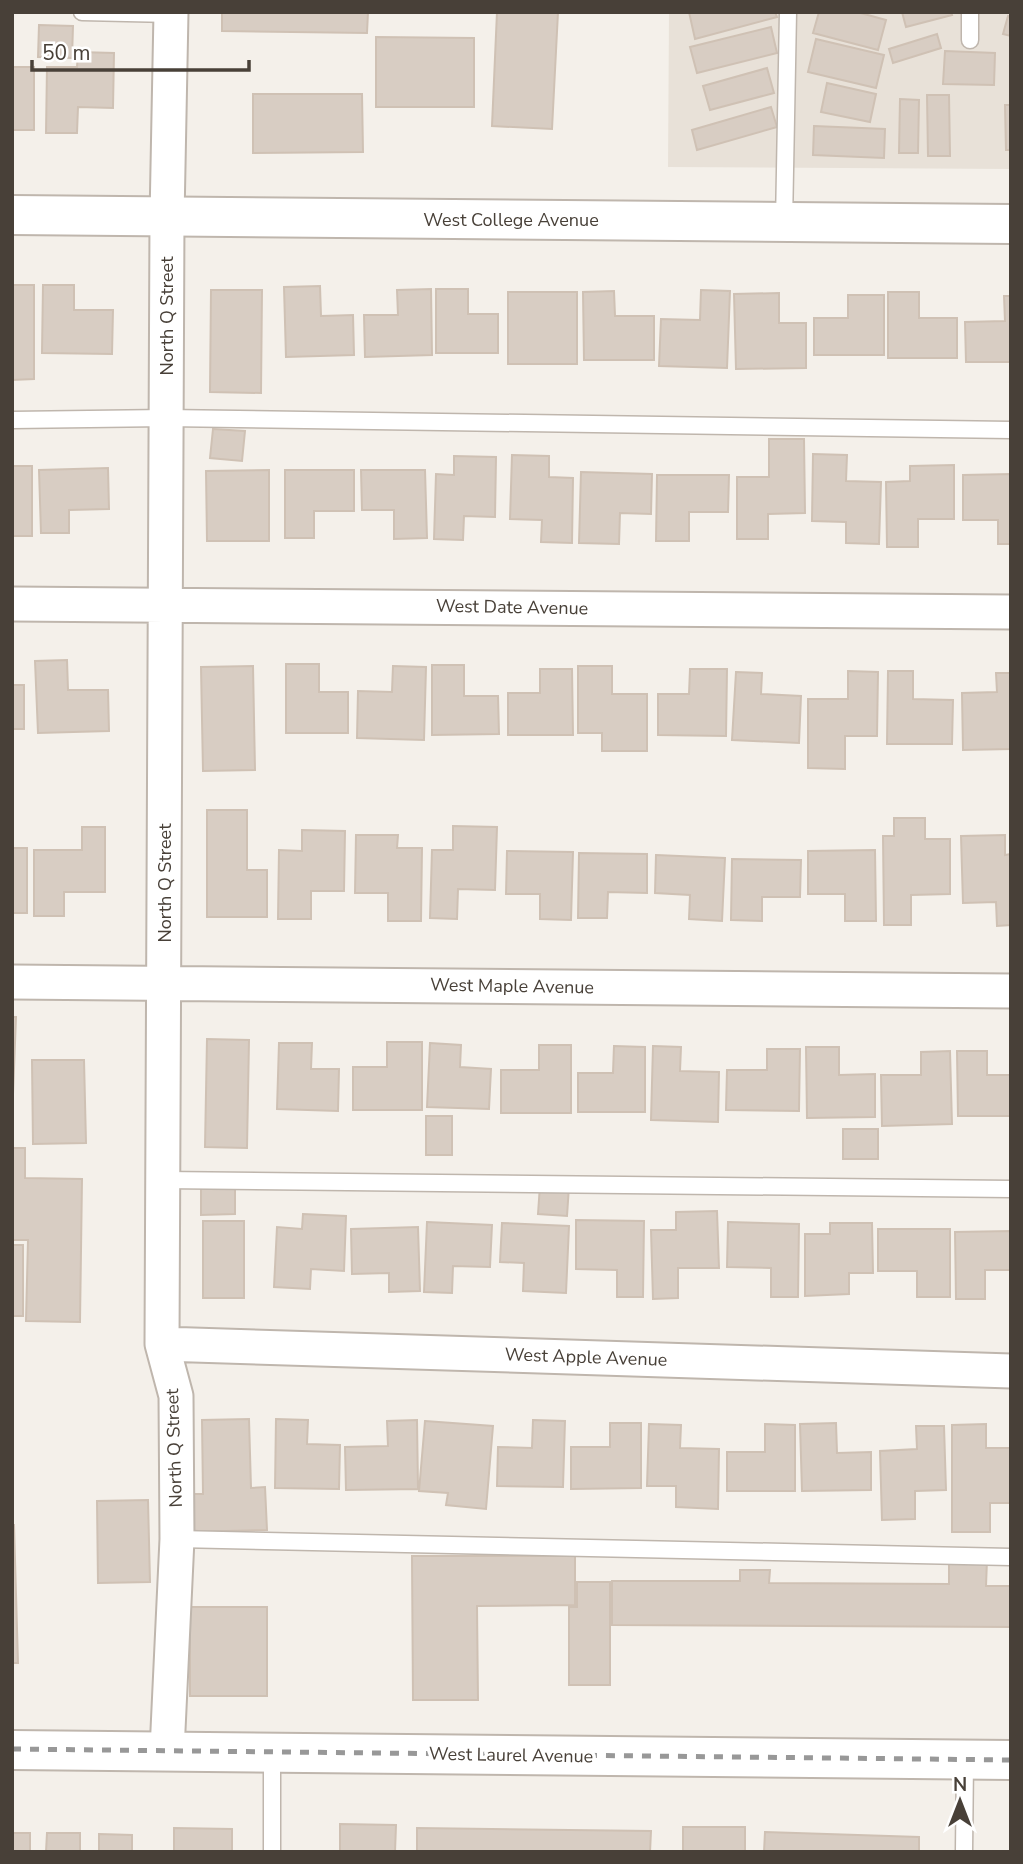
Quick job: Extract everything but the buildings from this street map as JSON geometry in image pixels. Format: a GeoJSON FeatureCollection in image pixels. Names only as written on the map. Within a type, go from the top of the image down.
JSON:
{"type":"FeatureCollection","features":[{"type":"Feature","properties":{"kind":"street","name":"North Q Street"},"geometry":{"type":"LineString","coordinates":[[167,1751],[177,1539],[176,1396],[162,1344],[167,218],[171,13]]}},
{"type":"Feature","properties":{"kind":"street","name":"West College Avenue"},"geometry":{"type":"LineString","coordinates":[[12,215],[1011,224]]}},
{"type":"Feature","properties":{"kind":"street","name":"West Date Avenue"},"geometry":{"type":"LineString","coordinates":[[12,604],[1011,612]]}},
{"type":"Feature","properties":{"kind":"street","name":"West Maple Avenue"},"geometry":{"type":"LineString","coordinates":[[12,982],[1011,991]]}},
{"type":"Feature","properties":{"kind":"street","name":"West Apple Avenue"},"geometry":{"type":"LineString","coordinates":[[162,1344],[1011,1371]]}},
{"type":"Feature","properties":{"kind":"street","name":"West Laurel Avenue"},"geometry":{"type":"LineString","coordinates":[[12,1750],[1011,1760]]}},
{"type":"Feature","properties":{"kind":"lane"},"geometry":{"type":"LineString","coordinates":[[82,12],[171,13]]}},
{"type":"Feature","properties":{"kind":"lane"},"geometry":{"type":"LineString","coordinates":[[784,223],[788,12]]}},
{"type":"Feature","properties":{"kind":"lane"},"geometry":{"type":"LineString","coordinates":[[970,12],[970,40]]}},
{"type":"Feature","properties":{"kind":"lane"},"geometry":{"type":"LineString","coordinates":[[12,420],[166,418],[1011,430]]}},
{"type":"Feature","properties":{"kind":"lane"},"geometry":{"type":"LineString","coordinates":[[163,1180],[1011,1189]]}},
{"type":"Feature","properties":{"kind":"lane"},"geometry":{"type":"LineString","coordinates":[[177,1539],[1011,1557]]}},
{"type":"Feature","properties":{"kind":"lane"},"geometry":{"type":"LineString","coordinates":[[272,1752],[272,1852]]}},
{"type":"Feature","properties":{"kind":"lane"},"geometry":{"type":"LineString","coordinates":[[964,1852],[965,1760]]}},
{"type":"Feature","properties":{"kind":"shaded area"},"geometry":{"type":"Polygon","coordinates":[[[669,12],[1011,12],[1011,169],[668,167],[669,12]]]}},
{"type":"Feature","properties":{"kind":"railway"},"geometry":{"type":"LineString","coordinates":[[12,1749],[1011,1760]]}}]}
